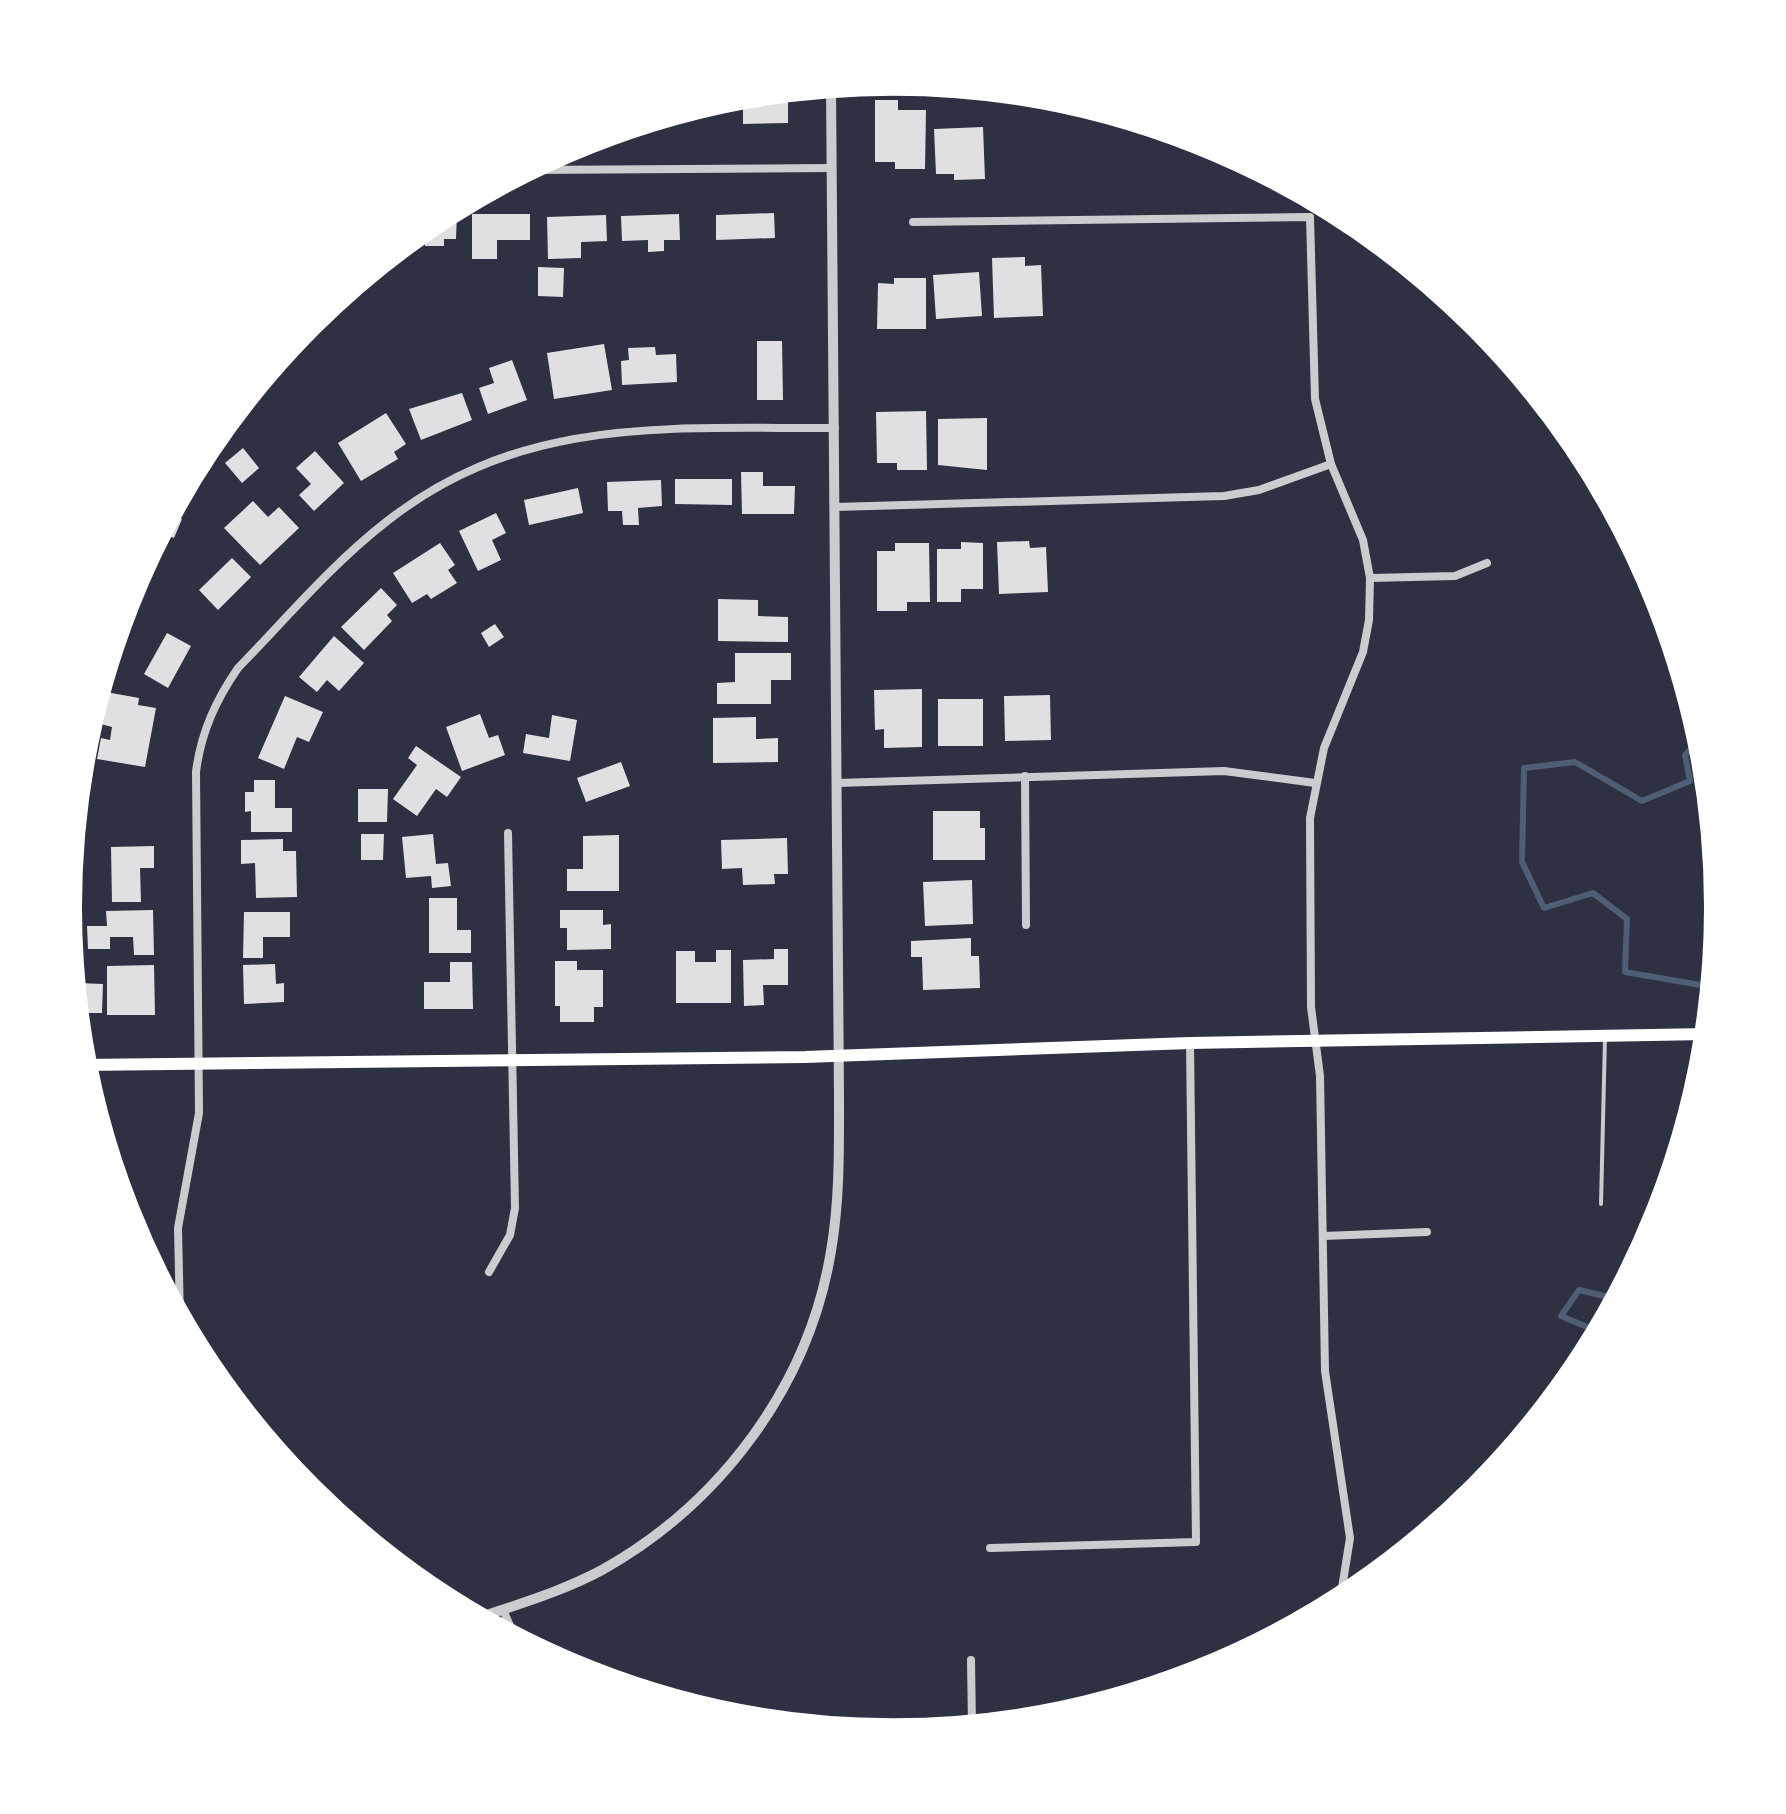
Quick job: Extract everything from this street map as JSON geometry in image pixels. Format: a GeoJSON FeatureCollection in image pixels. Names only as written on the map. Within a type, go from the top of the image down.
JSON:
{"type":"FeatureCollection","features":[{"type":"Feature","properties":{"kind":"main road"},"geometry":{"type":"LineString","coordinates":[[96,1065],[839,1056],[1190,1043],[1695,1034]]}},
{"type":"Feature","properties":{"kind":"street"},"geometry":{"type":"LineString","coordinates":[[491,1614],[586,1577],[639,1547],[709,1489],[766,1418],[807,1336],[831,1255],[839,1177],[831,97]]}},
{"type":"Feature","properties":{"kind":"street"},"geometry":{"type":"LineString","coordinates":[[551,170],[832,168]]}},
{"type":"Feature","properties":{"kind":"street"},"geometry":{"type":"LineString","coordinates":[[913,222],[1310,217],[1315,399],[1331,464],[1363,540],[1370,578],[1369,620],[1363,652],[1324,748],[1310,818],[1311,1007],[1317,1041],[1325,1371],[1350,1538],[1343,1584]]}},
{"type":"Feature","properties":{"kind":"street"},"geometry":{"type":"LineString","coordinates":[[179,1295],[178,1228],[199,1113],[196,772],[207,724],[220,695],[238,668],[350,553],[384,523],[447,481],[502,456],[544,443],[634,430],[835,428]]}},
{"type":"Feature","properties":{"kind":"street"},"geometry":{"type":"LineString","coordinates":[[835,507],[1224,496],[1259,490],[1331,464]]}},
{"type":"Feature","properties":{"kind":"street"},"geometry":{"type":"LineString","coordinates":[[1370,578],[1455,576],[1487,563]]}},
{"type":"Feature","properties":{"kind":"street"},"geometry":{"type":"LineString","coordinates":[[837,783],[1224,771],[1315,783]]}},
{"type":"Feature","properties":{"kind":"street"},"geometry":{"type":"LineString","coordinates":[[1025,776],[1026,925]]}},
{"type":"Feature","properties":{"kind":"street"},"geometry":{"type":"LineString","coordinates":[[489,1272],[505,1249],[514,1221],[508,833]]}},
{"type":"Feature","properties":{"kind":"street"},"geometry":{"type":"LineString","coordinates":[[990,1548],[1196,1542],[1190,1043]]}},
{"type":"Feature","properties":{"kind":"street"},"geometry":{"type":"LineString","coordinates":[[1323,1236],[1427,1232]]}},
{"type":"Feature","properties":{"kind":"street"},"geometry":{"type":"LineString","coordinates":[[503,1610],[509,1623]]}},
{"type":"Feature","properties":{"kind":"street"},"geometry":{"type":"LineString","coordinates":[[971,1660],[972,1716]]}},
{"type":"Feature","properties":{"kind":"lane"},"geometry":{"type":"LineString","coordinates":[[1601,1204],[1605,1036]]}},
{"type":"Feature","properties":{"kind":"building"},"geometry":{"type":"Polygon","coordinates":[[[875,100],[898,100],[898,110],[926,110],[925,169],[895,169],[895,162],[875,162],[875,100]]]}},
{"type":"Feature","properties":{"kind":"building"},"geometry":{"type":"Polygon","coordinates":[[[788,101],[788,123],[743,124],[743,108],[788,101]]]}},
{"type":"Feature","properties":{"kind":"building"},"geometry":{"type":"Polygon","coordinates":[[[983,127],[985,179],[954,180],[954,174],[936,174],[934,129],[983,127]]]}},
{"type":"Feature","properties":{"kind":"building"},"geometry":{"type":"Polygon","coordinates":[[[774,213],[775,238],[716,240],[716,215],[774,213]]]}},
{"type":"Feature","properties":{"kind":"building"},"geometry":{"type":"Polygon","coordinates":[[[472,214],[530,214],[530,240],[497,240],[497,259],[472,259],[472,214]]]}},
{"type":"Feature","properties":{"kind":"building"},"geometry":{"type":"Polygon","coordinates":[[[679,214],[680,240],[664,240],[664,251],[648,252],[648,240],[622,241],[621,216],[679,214]]]}},
{"type":"Feature","properties":{"kind":"building"},"geometry":{"type":"Polygon","coordinates":[[[606,215],[607,241],[581,242],[581,258],[548,259],[547,217],[606,215]]]}},
{"type":"Feature","properties":{"kind":"building"},"geometry":{"type":"Polygon","coordinates":[[[457,221],[456,239],[444,239],[444,246],[425,246],[425,243],[457,221]]]}},
{"type":"Feature","properties":{"kind":"building"},"geometry":{"type":"Polygon","coordinates":[[[1025,257],[1025,266],[1041,265],[1043,316],[994,318],[992,258],[1025,257]]]}},
{"type":"Feature","properties":{"kind":"building"},"geometry":{"type":"Polygon","coordinates":[[[538,267],[564,268],[563,297],[538,296],[538,267]]]}},
{"type":"Feature","properties":{"kind":"building"},"geometry":{"type":"Polygon","coordinates":[[[979,272],[982,316],[936,319],[933,275],[979,272]]]}},
{"type":"Feature","properties":{"kind":"building"},"geometry":{"type":"Polygon","coordinates":[[[894,278],[926,278],[926,329],[877,329],[878,283],[894,284],[894,278]]]}},
{"type":"Feature","properties":{"kind":"building"},"geometry":{"type":"Polygon","coordinates":[[[757,341],[782,341],[783,400],[757,400],[757,341]]]}},
{"type":"Feature","properties":{"kind":"building"},"geometry":{"type":"Polygon","coordinates":[[[604,344],[612,390],[554,399],[547,353],[604,344]]]}},
{"type":"Feature","properties":{"kind":"building"},"geometry":{"type":"Polygon","coordinates":[[[655,347],[656,355],[676,354],[677,382],[622,385],[621,361],[629,360],[628,348],[655,347]]]}},
{"type":"Feature","properties":{"kind":"building"},"geometry":{"type":"Polygon","coordinates":[[[512,360],[527,400],[488,414],[479,388],[494,383],[489,368],[512,360]]]}},
{"type":"Feature","properties":{"kind":"building"},"geometry":{"type":"Polygon","coordinates":[[[462,393],[472,420],[421,440],[409,409],[462,393]]]}},
{"type":"Feature","properties":{"kind":"building"},"geometry":{"type":"Polygon","coordinates":[[[926,411],[927,470],[897,470],[897,463],[877,463],[876,412],[926,411]]]}},
{"type":"Feature","properties":{"kind":"building"},"geometry":{"type":"Polygon","coordinates":[[[386,413],[406,444],[394,452],[398,459],[361,481],[338,443],[386,413]]]}},
{"type":"Feature","properties":{"kind":"building"},"geometry":{"type":"Polygon","coordinates":[[[987,418],[987,470],[938,465],[938,419],[987,418]]]}},
{"type":"Feature","properties":{"kind":"building"},"geometry":{"type":"Polygon","coordinates":[[[243,448],[259,468],[242,483],[225,463],[243,448]]]}},
{"type":"Feature","properties":{"kind":"building"},"geometry":{"type":"Polygon","coordinates":[[[315,451],[344,483],[314,511],[299,495],[311,484],[296,468],[315,451]]]}},
{"type":"Feature","properties":{"kind":"building"},"geometry":{"type":"Polygon","coordinates":[[[741,472],[763,472],[763,486],[795,486],[794,514],[742,514],[741,472]]]}},
{"type":"Feature","properties":{"kind":"building"},"geometry":{"type":"Polygon","coordinates":[[[675,479],[732,479],[732,505],[675,504],[675,479]]]}},
{"type":"Feature","properties":{"kind":"building"},"geometry":{"type":"Polygon","coordinates":[[[661,480],[662,506],[638,508],[639,525],[623,525],[622,511],[608,511],[607,482],[661,480]]]}},
{"type":"Feature","properties":{"kind":"building"},"geometry":{"type":"Polygon","coordinates":[[[578,488],[583,513],[529,525],[524,500],[578,488]]]}},
{"type":"Feature","properties":{"kind":"building"},"geometry":{"type":"Polygon","coordinates":[[[253,501],[268,517],[279,507],[299,528],[260,565],[224,528],[253,501]]]}},
{"type":"Feature","properties":{"kind":"building"},"geometry":{"type":"Polygon","coordinates":[[[496,513],[506,533],[492,540],[501,560],[478,571],[459,531],[496,513]]]}},
{"type":"Feature","properties":{"kind":"building"},"geometry":{"type":"Polygon","coordinates":[[[179,518],[182,519],[174,538],[170,536],[179,518]]]}},
{"type":"Feature","properties":{"kind":"building"},"geometry":{"type":"Polygon","coordinates":[[[1029,541],[1030,548],[1046,547],[1048,592],[999,594],[997,542],[1029,541]]]}},
{"type":"Feature","properties":{"kind":"building"},"geometry":{"type":"Polygon","coordinates":[[[961,542],[983,543],[983,589],[961,589],[961,602],[937,602],[937,549],[961,549],[961,542]]]}},
{"type":"Feature","properties":{"kind":"building"},"geometry":{"type":"Polygon","coordinates":[[[440,543],[455,565],[448,570],[457,583],[431,599],[427,594],[412,603],[393,573],[440,543]]]}},
{"type":"Feature","properties":{"kind":"building"},"geometry":{"type":"Polygon","coordinates":[[[895,543],[929,543],[930,602],[907,602],[907,611],[877,611],[877,551],[895,551],[895,543]]]}},
{"type":"Feature","properties":{"kind":"building"},"geometry":{"type":"Polygon","coordinates":[[[232,558],[251,577],[218,610],[199,590],[232,558]]]}},
{"type":"Feature","properties":{"kind":"building"},"geometry":{"type":"Polygon","coordinates":[[[381,588],[397,605],[387,615],[392,621],[364,650],[341,627],[381,588]]]}},
{"type":"Feature","properties":{"kind":"building"},"geometry":{"type":"Polygon","coordinates":[[[718,599],[758,600],[758,616],[788,617],[788,642],[718,641],[718,599]]]}},
{"type":"Feature","properties":{"kind":"building"},"geometry":{"type":"Polygon","coordinates":[[[495,624],[504,637],[489,647],[481,633],[495,624]]]}},
{"type":"Feature","properties":{"kind":"building"},"geometry":{"type":"Polygon","coordinates":[[[167,633],[191,646],[168,688],[144,674],[167,633]]]}},
{"type":"Feature","properties":{"kind":"building"},"geometry":{"type":"Polygon","coordinates":[[[334,636],[364,663],[339,691],[327,680],[317,692],[299,677],[334,636]]]}},
{"type":"Feature","properties":{"kind":"building"},"geometry":{"type":"Polygon","coordinates":[[[735,653],[791,653],[791,680],[771,680],[771,704],[717,704],[717,683],[735,682],[735,653]]]}},
{"type":"Feature","properties":{"kind":"building"},"geometry":{"type":"Polygon","coordinates":[[[922,689],[922,747],[884,748],[884,729],[875,730],[874,690],[922,689]]]}},
{"type":"Feature","properties":{"kind":"building"},"geometry":{"type":"Polygon","coordinates":[[[109,693],[139,698],[138,705],[156,708],[145,767],[97,759],[101,738],[110,740],[112,727],[102,724],[109,693]]]}},
{"type":"Feature","properties":{"kind":"building"},"geometry":{"type":"Polygon","coordinates":[[[1050,695],[1051,740],[1005,741],[1004,696],[1050,695]]]}},
{"type":"Feature","properties":{"kind":"building"},"geometry":{"type":"Polygon","coordinates":[[[285,696],[323,712],[309,742],[297,737],[284,769],[258,758],[285,696]]]}},
{"type":"Feature","properties":{"kind":"building"},"geometry":{"type":"Polygon","coordinates":[[[938,699],[983,699],[983,746],[938,746],[938,699]]]}},
{"type":"Feature","properties":{"kind":"building"},"geometry":{"type":"Polygon","coordinates":[[[480,714],[489,738],[498,735],[505,755],[462,771],[446,727],[480,714]]]}},
{"type":"Feature","properties":{"kind":"building"},"geometry":{"type":"Polygon","coordinates":[[[552,715],[577,720],[570,761],[523,753],[526,734],[549,738],[552,715]]]}},
{"type":"Feature","properties":{"kind":"building"},"geometry":{"type":"Polygon","coordinates":[[[756,717],[756,739],[778,738],[778,762],[713,763],[713,718],[756,717]]]}},
{"type":"Feature","properties":{"kind":"building"},"geometry":{"type":"Polygon","coordinates":[[[416,746],[461,777],[447,797],[436,789],[417,816],[393,799],[417,765],[408,758],[416,746]]]}},
{"type":"Feature","properties":{"kind":"building"},"geometry":{"type":"Polygon","coordinates":[[[621,762],[630,786],[586,802],[577,778],[621,762]]]}},
{"type":"Feature","properties":{"kind":"building"},"geometry":{"type":"Polygon","coordinates":[[[254,780],[275,780],[275,808],[292,808],[292,832],[251,832],[251,811],[245,812],[245,792],[254,792],[254,780]]]}},
{"type":"Feature","properties":{"kind":"building"},"geometry":{"type":"Polygon","coordinates":[[[358,789],[388,789],[387,822],[358,822],[358,789]]]}},
{"type":"Feature","properties":{"kind":"building"},"geometry":{"type":"Polygon","coordinates":[[[933,811],[980,811],[980,828],[985,828],[985,860],[933,860],[933,811]]]}},
{"type":"Feature","properties":{"kind":"building"},"geometry":{"type":"Polygon","coordinates":[[[361,834],[384,834],[383,860],[361,860],[361,834]]]}},
{"type":"Feature","properties":{"kind":"building"},"geometry":{"type":"Polygon","coordinates":[[[433,834],[436,864],[448,863],[451,886],[432,888],[431,876],[406,878],[402,837],[433,834]]]}},
{"type":"Feature","properties":{"kind":"building"},"geometry":{"type":"Polygon","coordinates":[[[619,835],[619,891],[567,891],[567,869],[583,869],[583,836],[619,835]]]}},
{"type":"Feature","properties":{"kind":"building"},"geometry":{"type":"Polygon","coordinates":[[[787,838],[788,874],[774,874],[775,884],[743,885],[742,868],[722,869],[721,840],[787,838]]]}},
{"type":"Feature","properties":{"kind":"building"},"geometry":{"type":"Polygon","coordinates":[[[283,839],[283,851],[296,851],[297,897],[256,898],[255,863],[241,864],[241,840],[283,839]]]}},
{"type":"Feature","properties":{"kind":"building"},"geometry":{"type":"Polygon","coordinates":[[[154,846],[154,868],[140,868],[141,902],[112,902],[111,847],[154,846]]]}},
{"type":"Feature","properties":{"kind":"building"},"geometry":{"type":"Polygon","coordinates":[[[972,880],[973,924],[925,926],[923,882],[972,880]]]}},
{"type":"Feature","properties":{"kind":"building"},"geometry":{"type":"Polygon","coordinates":[[[429,898],[457,898],[457,930],[471,930],[471,953],[429,953],[429,898]]]}},
{"type":"Feature","properties":{"kind":"building"},"geometry":{"type":"Polygon","coordinates":[[[153,910],[154,955],[134,955],[133,937],[110,937],[110,949],[88,949],[87,926],[107,926],[106,911],[153,910]]]}},
{"type":"Feature","properties":{"kind":"building"},"geometry":{"type":"Polygon","coordinates":[[[560,910],[603,910],[603,925],[611,924],[611,949],[567,950],[567,928],[560,928],[560,910]]]}},
{"type":"Feature","properties":{"kind":"building"},"geometry":{"type":"Polygon","coordinates":[[[244,912],[290,912],[290,937],[263,937],[263,958],[243,958],[244,912]]]}},
{"type":"Feature","properties":{"kind":"building"},"geometry":{"type":"Polygon","coordinates":[[[971,938],[971,956],[979,956],[980,988],[923,990],[922,957],[911,957],[911,941],[971,938]]]}},
{"type":"Feature","properties":{"kind":"building"},"geometry":{"type":"Polygon","coordinates":[[[774,949],[788,949],[788,985],[763,985],[764,1005],[744,1006],[743,960],[774,959],[774,949]]]}},
{"type":"Feature","properties":{"kind":"building"},"geometry":{"type":"Polygon","coordinates":[[[716,950],[731,950],[731,1003],[676,1003],[676,951],[695,951],[695,962],[716,962],[716,950]]]}},
{"type":"Feature","properties":{"kind":"building"},"geometry":{"type":"Polygon","coordinates":[[[555,961],[577,961],[577,970],[603,970],[603,1007],[594,1007],[594,1022],[560,1022],[560,1006],[555,1006],[555,961]]]}},
{"type":"Feature","properties":{"kind":"building"},"geometry":{"type":"Polygon","coordinates":[[[450,962],[472,962],[473,1009],[424,1009],[424,982],[450,982],[450,962]]]}},
{"type":"Feature","properties":{"kind":"building"},"geometry":{"type":"Polygon","coordinates":[[[275,964],[276,984],[284,983],[284,1002],[244,1004],[243,965],[275,964]]]}},
{"type":"Feature","properties":{"kind":"building"},"geometry":{"type":"Polygon","coordinates":[[[154,965],[155,1015],[107,1015],[107,966],[154,965]]]}},
{"type":"Feature","properties":{"kind":"building"},"geometry":{"type":"Polygon","coordinates":[[[84,983],[103,984],[102,1013],[87,1013],[84,983]]]}},
{"type":"Feature","properties":{"kind":"waterway"},"geometry":{"type":"LineString","coordinates":[[1690,750],[1685,755],[1690,781],[1642,801],[1575,762],[1524,768],[1522,862],[1544,908],[1593,893],[1627,919],[1625,972],[1702,985]]}},
{"type":"Feature","properties":{"kind":"waterway"},"geometry":{"type":"LineString","coordinates":[[1589,1328],[1561,1316],[1579,1290],[1606,1296]]}}]}
